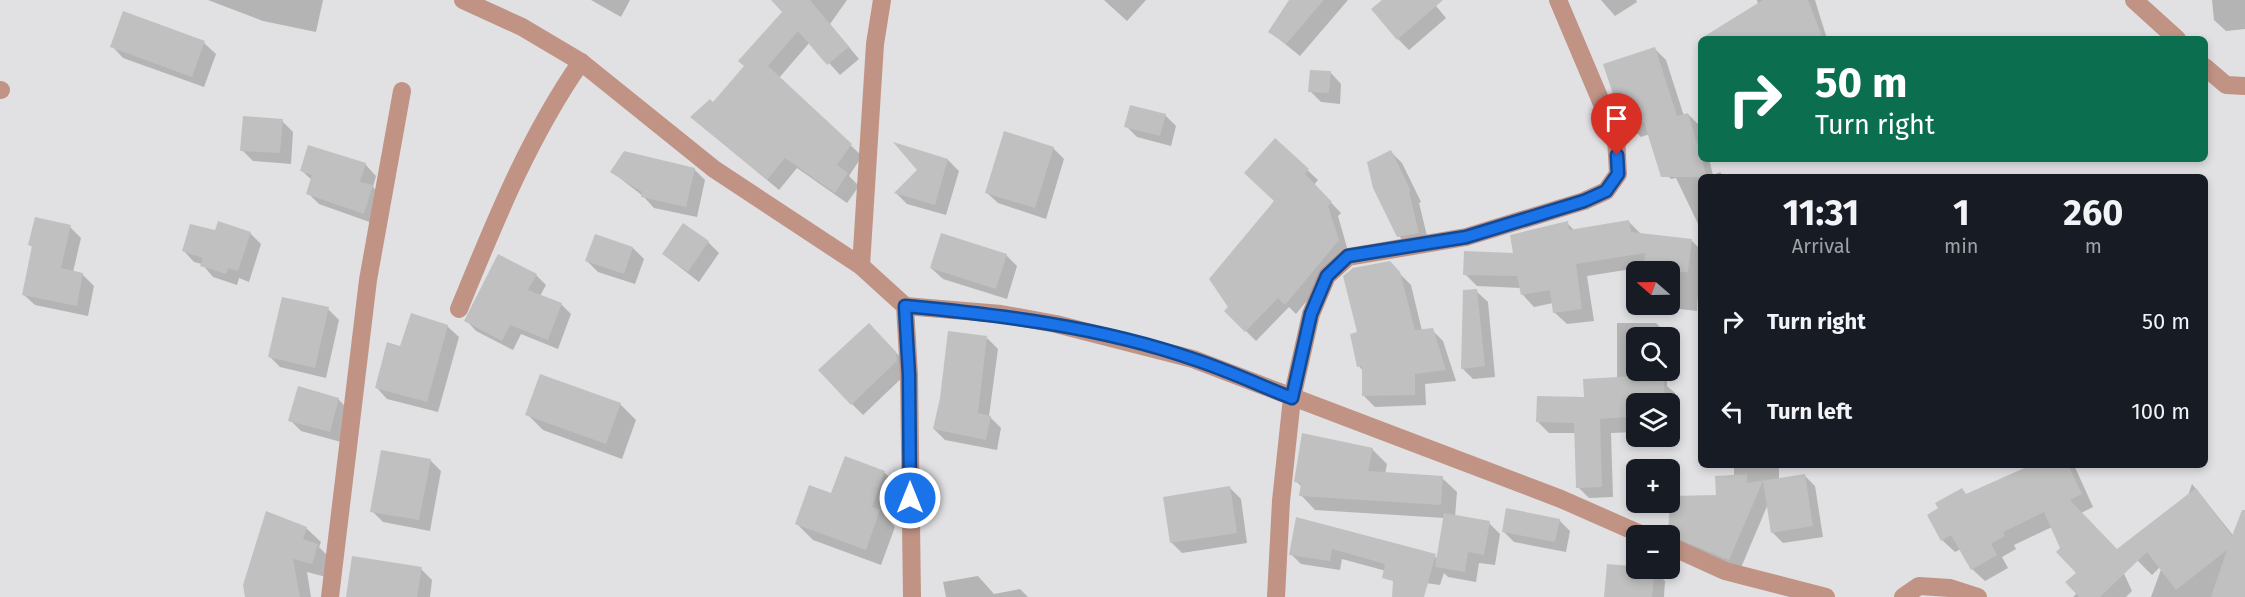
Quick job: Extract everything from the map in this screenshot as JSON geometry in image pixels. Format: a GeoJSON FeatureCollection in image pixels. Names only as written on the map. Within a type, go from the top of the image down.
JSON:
{"type":"FeatureCollection","features":[{"type":"Feature","properties":{"kind":"street"},"geometry":{"type":"LineString","coordinates":[[463,0],[522,27],[580,62],[714,170],[861,266],[905,306],[1001,314],[1056,324],[1193,358],[1292,398],[1561,499],[1626,528]]}},
{"type":"Feature","properties":{"kind":"street"},"geometry":{"type":"LineString","coordinates":[[861,266],[875,44],[882,0]]}},
{"type":"Feature","properties":{"kind":"street"},"geometry":{"type":"LineString","coordinates":[[1276,597],[1281,501],[1292,398],[1311,314],[1327,276],[1348,256],[1466,237],[1584,201],[1606,191],[1618,174],[1616,137],[1558,0]]}},
{"type":"Feature","properties":{"kind":"street"},"geometry":{"type":"LineString","coordinates":[[2134,0],[2174,36]]}},
{"type":"Feature","properties":{"kind":"street"},"geometry":{"type":"LineString","coordinates":[[459,309],[499,211],[531,144],[580,62]]}},
{"type":"Feature","properties":{"kind":"street"},"geometry":{"type":"LineString","coordinates":[[2208,70],[2226,85],[2245,86]]}},
{"type":"Feature","properties":{"kind":"street"},"geometry":{"type":"LineString","coordinates":[[330,597],[368,280],[402,91]]}},
{"type":"Feature","properties":{"kind":"street"},"geometry":{"type":"LineString","coordinates":[[905,306],[909,375],[912,597]]}},
{"type":"Feature","properties":{"kind":"street"},"geometry":{"type":"LineString","coordinates":[[1680,551],[1725,571],[1826,597]]}},
{"type":"Feature","properties":{"kind":"street"},"geometry":{"type":"LineString","coordinates":[[1903,597],[1919,586],[1950,588],[1978,597]]}},
{"type":"Feature","properties":{"kind":"building"},"geometry":{"type":"Polygon","coordinates":[[[771,0],[810,0],[849,47],[827,65],[798,31],[768,66],[852,144],[837,165],[848,173],[835,193],[785,158],[767,180],[690,117],[710,99],[713,102],[744,66],[738,61],[782,12],[771,0]]]}},
{"type":"Feature","properties":{"kind":"building"},"geometry":{"type":"Polygon","coordinates":[[[1289,0],[1324,0],[1286,44],[1268,32],[1289,0]]]}},
{"type":"Feature","properties":{"kind":"building"},"geometry":{"type":"Polygon","coordinates":[[[1382,0],[1443,0],[1397,40],[1371,9],[1382,0]]]}},
{"type":"Feature","properties":{"kind":"building"},"geometry":{"type":"Polygon","coordinates":[[[1763,0],[1808,0],[1822,36],[1705,36],[1763,0]]]}},
{"type":"Feature","properties":{"kind":"building"},"geometry":{"type":"Polygon","coordinates":[[[123,11],[205,41],[192,77],[110,47],[123,11]]]}},
{"type":"Feature","properties":{"kind":"building"},"geometry":{"type":"Polygon","coordinates":[[[1655,47],[1677,116],[1688,113],[1698,147],[1698,162],[1703,162],[1706,174],[1698,174],[1698,177],[1661,177],[1644,122],[1629,126],[1620,95],[1614,97],[1603,64],[1655,47]]]}},
{"type":"Feature","properties":{"kind":"building"},"geometry":{"type":"Polygon","coordinates":[[[1310,70],[1331,71],[1329,93],[1308,92],[1310,70]]]}},
{"type":"Feature","properties":{"kind":"building"},"geometry":{"type":"Polygon","coordinates":[[[1130,105],[1166,114],[1160,136],[1124,127],[1130,105]]]}},
{"type":"Feature","properties":{"kind":"building"},"geometry":{"type":"Polygon","coordinates":[[[243,116],[283,119],[280,153],[240,151],[243,116]]]}},
{"type":"Feature","properties":{"kind":"building"},"geometry":{"type":"Polygon","coordinates":[[[1004,131],[1054,147],[1035,208],[985,193],[1004,131]]]}},
{"type":"Feature","properties":{"kind":"building"},"geometry":{"type":"Polygon","coordinates":[[[1275,138],[1309,169],[1305,174],[1332,202],[1328,206],[1339,240],[1285,305],[1278,298],[1245,332],[1224,311],[1228,307],[1209,279],[1274,201],[1244,173],[1275,138]]]}},
{"type":"Feature","properties":{"kind":"building"},"geometry":{"type":"Polygon","coordinates":[[[893,142],[948,159],[935,205],[894,193],[917,170],[893,142]]]}},
{"type":"Feature","properties":{"kind":"building"},"geometry":{"type":"Polygon","coordinates":[[[308,145],[366,163],[360,182],[373,185],[364,214],[306,194],[312,175],[300,171],[308,145]]]}},
{"type":"Feature","properties":{"kind":"building"},"geometry":{"type":"Polygon","coordinates":[[[1391,150],[1411,191],[1409,192],[1419,233],[1397,237],[1373,188],[1367,162],[1391,150]]]}},
{"type":"Feature","properties":{"kind":"building"},"geometry":{"type":"Polygon","coordinates":[[[624,151],[695,168],[686,207],[641,197],[642,192],[610,172],[624,151]]]}},
{"type":"Feature","properties":{"kind":"building"},"geometry":{"type":"Polygon","coordinates":[[[35,217],[71,225],[61,268],[83,273],[77,306],[22,295],[32,246],[28,245],[35,217]]]}},
{"type":"Feature","properties":{"kind":"building"},"geometry":{"type":"Polygon","coordinates":[[[1629,220],[1631,232],[1692,239],[1688,272],[1680,272],[1680,261],[1644,261],[1645,253],[1576,264],[1582,309],[1553,313],[1550,290],[1521,295],[1517,276],[1463,275],[1464,251],[1513,253],[1510,235],[1568,221],[1569,230],[1629,220]]]}},
{"type":"Feature","properties":{"kind":"building"},"geometry":{"type":"Polygon","coordinates":[[[218,221],[251,232],[238,271],[228,268],[226,274],[200,266],[203,258],[182,251],[190,224],[215,230],[218,221]]]}},
{"type":"Feature","properties":{"kind":"building"},"geometry":{"type":"Polygon","coordinates":[[[683,223],[709,241],[688,272],[662,254],[683,223]]]}},
{"type":"Feature","properties":{"kind":"building"},"geometry":{"type":"Polygon","coordinates":[[[941,233],[1007,254],[996,289],[930,268],[941,233]]]}},
{"type":"Feature","properties":{"kind":"building"},"geometry":{"type":"Polygon","coordinates":[[[595,234],[633,247],[624,274],[585,261],[595,234]]]}},
{"type":"Feature","properties":{"kind":"building"},"geometry":{"type":"Polygon","coordinates":[[[498,254],[537,274],[528,290],[562,303],[548,340],[510,325],[502,341],[464,321],[498,254]]]}},
{"type":"Feature","properties":{"kind":"building"},"geometry":{"type":"Polygon","coordinates":[[[1390,261],[1400,272],[1415,330],[1433,328],[1446,370],[1415,374],[1415,395],[1362,396],[1362,366],[1357,367],[1350,334],[1357,332],[1343,276],[1353,268],[1390,261]]]}},
{"type":"Feature","properties":{"kind":"building"},"geometry":{"type":"Polygon","coordinates":[[[1477,289],[1485,366],[1461,369],[1463,290],[1477,289]]]}},
{"type":"Feature","properties":{"kind":"building"},"geometry":{"type":"Polygon","coordinates":[[[282,297],[329,307],[315,368],[268,357],[282,297]]]}},
{"type":"Feature","properties":{"kind":"building"},"geometry":{"type":"Polygon","coordinates":[[[411,313],[448,325],[427,402],[375,388],[387,342],[400,346],[411,313]]]}},
{"type":"Feature","properties":{"kind":"building"},"geometry":{"type":"Polygon","coordinates":[[[869,323],[896,352],[897,361],[851,405],[818,370],[869,323]]]}},
{"type":"Feature","properties":{"kind":"building"},"geometry":{"type":"Polygon","coordinates":[[[948,331],[987,336],[978,413],[991,416],[986,440],[933,429],[940,398],[948,331]]]}},
{"type":"Feature","properties":{"kind":"building"},"geometry":{"type":"Polygon","coordinates":[[[540,374],[621,403],[606,444],[525,415],[540,374]]]}},
{"type":"Feature","properties":{"kind":"building"},"geometry":{"type":"Polygon","coordinates":[[[1626,377],[1626,381],[1664,381],[1665,393],[1626,393],[1626,417],[1600,419],[1602,487],[1576,488],[1574,423],[1536,422],[1537,396],[1584,397],[1583,379],[1626,377]]]}},
{"type":"Feature","properties":{"kind":"building"},"geometry":{"type":"Polygon","coordinates":[[[298,386],[339,398],[330,432],[288,421],[298,386]]]}},
{"type":"Feature","properties":{"kind":"building"},"geometry":{"type":"Polygon","coordinates":[[[1302,433],[1373,448],[1368,471],[1443,476],[1441,505],[1299,496],[1301,483],[1294,482],[1302,433]]]}},
{"type":"Feature","properties":{"kind":"building"},"geometry":{"type":"Polygon","coordinates":[[[381,450],[431,459],[419,520],[370,512],[381,450]]]}},
{"type":"Feature","properties":{"kind":"building"},"geometry":{"type":"Polygon","coordinates":[[[845,456],[885,471],[872,507],[880,510],[866,550],[795,524],[809,485],[831,493],[845,456]]]}},
{"type":"Feature","properties":{"kind":"building"},"geometry":{"type":"Polygon","coordinates":[[[2024,468],[2069,468],[2082,494],[2070,500],[2117,549],[2196,488],[2232,536],[2242,510],[2245,510],[2245,597],[2211,597],[2227,550],[2176,590],[2147,552],[2100,597],[2079,597],[2065,582],[2076,573],[2056,552],[2060,548],[2044,512],[2003,532],[2005,536],[1991,544],[1997,555],[1971,570],[1951,535],[1941,541],[1927,515],[1938,508],[1935,503],[1962,488],[1966,494],[2024,468]]]}},
{"type":"Feature","properties":{"kind":"building"},"geometry":{"type":"Polygon","coordinates":[[[1747,474],[1747,483],[1805,474],[1813,526],[1771,533],[1763,481],[1729,560],[1680,540],[1680,525],[1669,525],[1669,513],[1680,513],[1680,496],[1716,495],[1715,476],[1747,474]]]}},
{"type":"Feature","properties":{"kind":"building"},"geometry":{"type":"Polygon","coordinates":[[[1230,486],[1237,533],[1170,543],[1163,497],[1230,486]]]}},
{"type":"Feature","properties":{"kind":"building"},"geometry":{"type":"Polygon","coordinates":[[[1506,508],[1560,519],[1555,542],[1502,532],[1506,508]]]}},
{"type":"Feature","properties":{"kind":"building"},"geometry":{"type":"Polygon","coordinates":[[[266,511],[307,527],[303,539],[318,544],[312,564],[293,559],[300,597],[245,597],[243,585],[266,511]]]}},
{"type":"Feature","properties":{"kind":"building"},"geometry":{"type":"Polygon","coordinates":[[[1444,513],[1490,521],[1484,555],[1468,552],[1465,572],[1435,567],[1444,513]]]}},
{"type":"Feature","properties":{"kind":"building"},"geometry":{"type":"Polygon","coordinates":[[[1296,517],[1436,554],[1424,597],[1392,597],[1393,581],[1382,578],[1385,564],[1332,549],[1330,561],[1289,555],[1296,517]]]}},
{"type":"Feature","properties":{"kind":"building"},"geometry":{"type":"Polygon","coordinates":[[[352,556],[422,567],[417,597],[346,597],[352,556]]]}},
{"type":"Feature","properties":{"kind":"building"},"geometry":{"type":"Polygon","coordinates":[[[1607,564],[1626,566],[1626,579],[1654,579],[1652,597],[1604,597],[1607,564]]]}},
{"type":"Feature","properties":{"kind":"route"},"geometry":{"type":"LineString","coordinates":[[910,498],[909,375],[905,306],[1001,314],[1132,342],[1193,358],[1292,398],[1311,314],[1327,276],[1348,256],[1386,248],[1466,237],[1584,201],[1606,191],[1618,174],[1617,155]]}}]}
